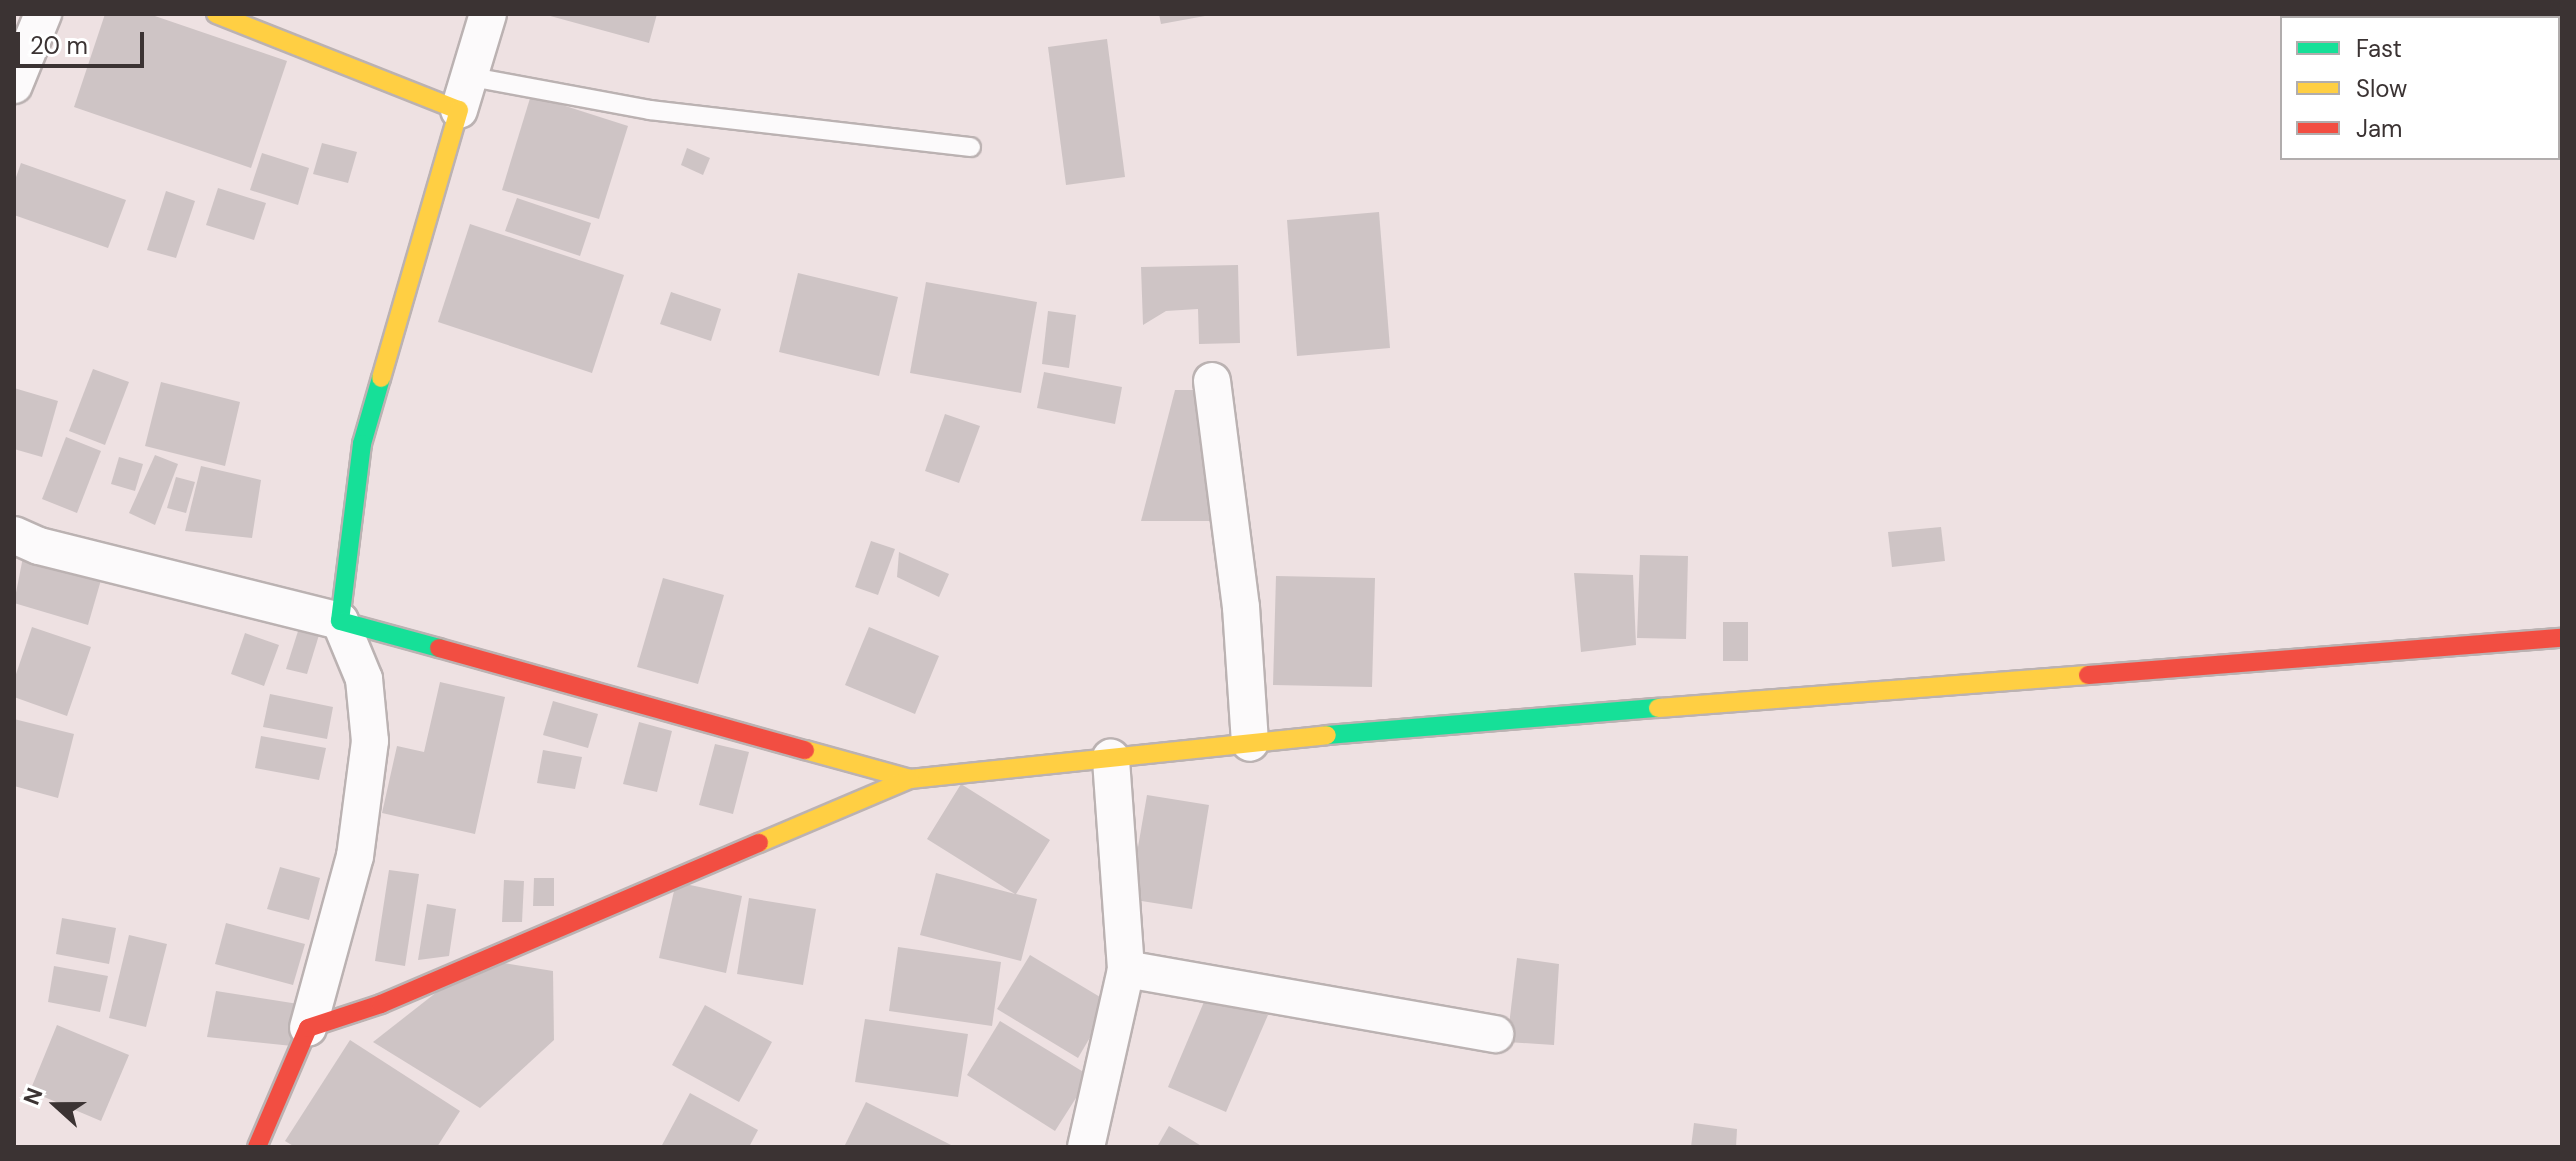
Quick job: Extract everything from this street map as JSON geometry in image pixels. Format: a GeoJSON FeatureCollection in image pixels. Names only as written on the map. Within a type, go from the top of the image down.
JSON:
{"type":"FeatureCollection","features":[{"type":"Feature","properties":{"kind":"street"},"geometry":{"type":"LineString","coordinates":[[14,85],[43,14]]}},
{"type":"Feature","properties":{"kind":"street"},"geometry":{"type":"LineString","coordinates":[[216,14],[459,110]]}},
{"type":"Feature","properties":{"kind":"street"},"geometry":{"type":"LineString","coordinates":[[257,1147],[308,1028],[355,856],[370,741],[364,679],[340,621],[362,444],[488,14]]}},
{"type":"Feature","properties":{"kind":"street"},"geometry":{"type":"LineString","coordinates":[[1212,381],[1241,607],[1250,743]]}},
{"type":"Feature","properties":{"kind":"street"},"geometry":{"type":"LineString","coordinates":[[14,535],[39,546],[340,621],[910,779]]}},
{"type":"Feature","properties":{"kind":"street"},"geometry":{"type":"LineString","coordinates":[[308,1028],[381,1004],[910,779],[1250,743],[2562,638]]}},
{"type":"Feature","properties":{"kind":"street"},"geometry":{"type":"LineString","coordinates":[[1086,1147],[1126,969],[1111,758]]}},
{"type":"Feature","properties":{"kind":"street"},"geometry":{"type":"LineString","coordinates":[[1126,969],[1495,1034]]}},
{"type":"Feature","properties":{"kind":"lane"},"geometry":{"type":"LineString","coordinates":[[472,77],[650,110],[971,147]]}},
{"type":"Feature","properties":{"kind":"building"},"geometry":{"type":"Polygon","coordinates":[[[105,14],[149,14],[287,61],[251,168],[74,107],[105,14]]]}},
{"type":"Feature","properties":{"kind":"building"},"geometry":{"type":"Polygon","coordinates":[[[543,14],[657,14],[649,43],[543,14]]]}},
{"type":"Feature","properties":{"kind":"building"},"geometry":{"type":"Polygon","coordinates":[[[1159,14],[1205,14],[1205,16],[1161,24],[1159,14]]]}},
{"type":"Feature","properties":{"kind":"building"},"geometry":{"type":"Polygon","coordinates":[[[1107,39],[1125,177],[1066,185],[1048,47],[1107,39]]]}},
{"type":"Feature","properties":{"kind":"building"},"geometry":{"type":"Polygon","coordinates":[[[531,95],[628,126],[599,219],[502,190],[531,95]]]}},
{"type":"Feature","properties":{"kind":"building"},"geometry":{"type":"Polygon","coordinates":[[[322,143],[357,152],[348,183],[313,174],[322,143]]]}},
{"type":"Feature","properties":{"kind":"building"},"geometry":{"type":"Polygon","coordinates":[[[687,148],[710,158],[703,175],[681,165],[687,148]]]}},
{"type":"Feature","properties":{"kind":"building"},"geometry":{"type":"Polygon","coordinates":[[[262,153],[309,168],[298,205],[250,190],[262,153]]]}},
{"type":"Feature","properties":{"kind":"building"},"geometry":{"type":"Polygon","coordinates":[[[21,163],[126,200],[108,248],[14,215],[14,183],[21,163]]]}},
{"type":"Feature","properties":{"kind":"building"},"geometry":{"type":"Polygon","coordinates":[[[218,188],[266,203],[254,240],[206,225],[218,188]]]}},
{"type":"Feature","properties":{"kind":"building"},"geometry":{"type":"Polygon","coordinates":[[[166,191],[195,201],[176,258],[147,250],[166,191]]]}},
{"type":"Feature","properties":{"kind":"building"},"geometry":{"type":"Polygon","coordinates":[[[517,198],[591,223],[580,256],[505,231],[517,198]]]}},
{"type":"Feature","properties":{"kind":"building"},"geometry":{"type":"Polygon","coordinates":[[[1379,212],[1390,348],[1297,356],[1287,220],[1379,212]]]}},
{"type":"Feature","properties":{"kind":"building"},"geometry":{"type":"Polygon","coordinates":[[[470,224],[624,275],[592,373],[438,322],[470,224]]]}},
{"type":"Feature","properties":{"kind":"building"},"geometry":{"type":"Polygon","coordinates":[[[1238,265],[1240,343],[1199,344],[1198,309],[1166,311],[1143,325],[1141,267],[1238,265]]]}},
{"type":"Feature","properties":{"kind":"building"},"geometry":{"type":"Polygon","coordinates":[[[798,273],[898,297],[879,376],[779,352],[798,273]]]}},
{"type":"Feature","properties":{"kind":"building"},"geometry":{"type":"Polygon","coordinates":[[[926,282],[1037,302],[1021,393],[910,373],[926,282]]]}},
{"type":"Feature","properties":{"kind":"building"},"geometry":{"type":"Polygon","coordinates":[[[671,292],[721,309],[711,341],[660,324],[671,292]]]}},
{"type":"Feature","properties":{"kind":"building"},"geometry":{"type":"Polygon","coordinates":[[[1048,311],[1076,315],[1069,368],[1042,364],[1048,311]]]}},
{"type":"Feature","properties":{"kind":"building"},"geometry":{"type":"Polygon","coordinates":[[[93,369],[129,382],[105,445],[69,431],[93,369]]]}},
{"type":"Feature","properties":{"kind":"building"},"geometry":{"type":"Polygon","coordinates":[[[1044,372],[1122,387],[1115,424],[1037,408],[1044,372]]]}},
{"type":"Feature","properties":{"kind":"building"},"geometry":{"type":"Polygon","coordinates":[[[161,382],[240,402],[225,466],[145,446],[161,382]]]}},
{"type":"Feature","properties":{"kind":"building"},"geometry":{"type":"Polygon","coordinates":[[[14,388],[58,401],[42,457],[14,449],[14,388]]]}},
{"type":"Feature","properties":{"kind":"building"},"geometry":{"type":"Polygon","coordinates":[[[1175,390],[1199,390],[1215,521],[1141,521],[1175,390]]]}},
{"type":"Feature","properties":{"kind":"building"},"geometry":{"type":"Polygon","coordinates":[[[945,414],[980,426],[959,483],[925,471],[945,414]]]}},
{"type":"Feature","properties":{"kind":"building"},"geometry":{"type":"Polygon","coordinates":[[[66,437],[101,451],[77,513],[42,499],[66,437]]]}},
{"type":"Feature","properties":{"kind":"building"},"geometry":{"type":"Polygon","coordinates":[[[155,455],[178,464],[155,525],[129,513],[155,455]]]}},
{"type":"Feature","properties":{"kind":"building"},"geometry":{"type":"Polygon","coordinates":[[[119,457],[143,464],[135,491],[111,484],[119,457]]]}},
{"type":"Feature","properties":{"kind":"building"},"geometry":{"type":"Polygon","coordinates":[[[201,466],[261,480],[252,538],[185,531],[201,466]]]}},
{"type":"Feature","properties":{"kind":"building"},"geometry":{"type":"Polygon","coordinates":[[[176,477],[195,482],[186,513],[167,508],[176,477]]]}},
{"type":"Feature","properties":{"kind":"building"},"geometry":{"type":"Polygon","coordinates":[[[1941,527],[1945,561],[1892,567],[1888,532],[1941,527]]]}},
{"type":"Feature","properties":{"kind":"building"},"geometry":{"type":"Polygon","coordinates":[[[871,541],[895,549],[878,595],[855,587],[871,541]]]}},
{"type":"Feature","properties":{"kind":"building"},"geometry":{"type":"Polygon","coordinates":[[[899,552],[949,574],[939,597],[897,577],[899,552]]]}},
{"type":"Feature","properties":{"kind":"building"},"geometry":{"type":"Polygon","coordinates":[[[1640,555],[1688,556],[1686,639],[1637,638],[1640,555]]]}},
{"type":"Feature","properties":{"kind":"building"},"geometry":{"type":"Polygon","coordinates":[[[23,557],[101,580],[88,625],[14,603],[23,557]]]}},
{"type":"Feature","properties":{"kind":"building"},"geometry":{"type":"Polygon","coordinates":[[[1574,573],[1633,575],[1636,645],[1581,652],[1574,573]]]}},
{"type":"Feature","properties":{"kind":"building"},"geometry":{"type":"Polygon","coordinates":[[[1276,576],[1375,578],[1372,687],[1273,685],[1276,576]]]}},
{"type":"Feature","properties":{"kind":"building"},"geometry":{"type":"Polygon","coordinates":[[[663,578],[724,595],[698,684],[637,667],[663,578]]]}},
{"type":"Feature","properties":{"kind":"building"},"geometry":{"type":"Polygon","coordinates":[[[1723,622],[1748,622],[1748,661],[1723,661],[1723,622]]]}},
{"type":"Feature","properties":{"kind":"building"},"geometry":{"type":"Polygon","coordinates":[[[32,627],[91,647],[67,716],[14,697],[14,680],[32,627]]]}},
{"type":"Feature","properties":{"kind":"building"},"geometry":{"type":"Polygon","coordinates":[[[869,627],[939,656],[915,714],[845,685],[869,627]]]}},
{"type":"Feature","properties":{"kind":"building"},"geometry":{"type":"Polygon","coordinates":[[[299,628],[319,635],[307,674],[286,669],[299,628]]]}},
{"type":"Feature","properties":{"kind":"building"},"geometry":{"type":"Polygon","coordinates":[[[245,633],[279,645],[264,686],[231,674],[245,633]]]}},
{"type":"Feature","properties":{"kind":"building"},"geometry":{"type":"Polygon","coordinates":[[[440,682],[505,697],[475,834],[382,813],[397,746],[424,752],[440,682]]]}},
{"type":"Feature","properties":{"kind":"building"},"geometry":{"type":"Polygon","coordinates":[[[270,694],[333,707],[327,739],[263,727],[270,694]]]}},
{"type":"Feature","properties":{"kind":"building"},"geometry":{"type":"Polygon","coordinates":[[[553,701],[598,714],[588,748],[543,735],[553,701]]]}},
{"type":"Feature","properties":{"kind":"building"},"geometry":{"type":"Polygon","coordinates":[[[14,719],[74,734],[58,798],[14,786],[14,719]]]}},
{"type":"Feature","properties":{"kind":"building"},"geometry":{"type":"Polygon","coordinates":[[[639,722],[672,731],[657,792],[623,784],[639,722]]]}},
{"type":"Feature","properties":{"kind":"building"},"geometry":{"type":"Polygon","coordinates":[[[261,736],[326,748],[319,780],[255,768],[261,736]]]}},
{"type":"Feature","properties":{"kind":"building"},"geometry":{"type":"Polygon","coordinates":[[[715,744],[749,752],[733,814],[699,805],[715,744]]]}},
{"type":"Feature","properties":{"kind":"building"},"geometry":{"type":"Polygon","coordinates":[[[543,750],[582,757],[575,789],[537,783],[543,750]]]}},
{"type":"Feature","properties":{"kind":"building"},"geometry":{"type":"Polygon","coordinates":[[[961,784],[1050,840],[1016,894],[1037,899],[1021,961],[920,935],[936,873],[1015,894],[927,839],[961,784]]]}},
{"type":"Feature","properties":{"kind":"building"},"geometry":{"type":"Polygon","coordinates":[[[1147,795],[1209,805],[1192,909],[1129,899],[1147,795]]]}},
{"type":"Feature","properties":{"kind":"building"},"geometry":{"type":"Polygon","coordinates":[[[280,867],[320,878],[309,920],[267,909],[280,867]]]}},
{"type":"Feature","properties":{"kind":"building"},"geometry":{"type":"Polygon","coordinates":[[[389,870],[419,874],[405,966],[375,961],[389,870]]]}},
{"type":"Feature","properties":{"kind":"building"},"geometry":{"type":"Polygon","coordinates":[[[534,878],[554,878],[554,906],[533,906],[534,878]]]}},
{"type":"Feature","properties":{"kind":"building"},"geometry":{"type":"Polygon","coordinates":[[[504,880],[524,881],[522,922],[502,922],[504,880]]]}},
{"type":"Feature","properties":{"kind":"building"},"geometry":{"type":"Polygon","coordinates":[[[676,882],[742,896],[726,973],[659,958],[676,882]]]}},
{"type":"Feature","properties":{"kind":"building"},"geometry":{"type":"Polygon","coordinates":[[[749,898],[816,909],[803,985],[737,974],[749,898]]]}},
{"type":"Feature","properties":{"kind":"building"},"geometry":{"type":"Polygon","coordinates":[[[427,904],[456,909],[449,956],[418,960],[427,904]]]}},
{"type":"Feature","properties":{"kind":"building"},"geometry":{"type":"Polygon","coordinates":[[[62,918],[116,928],[109,964],[56,954],[62,918]]]}},
{"type":"Feature","properties":{"kind":"building"},"geometry":{"type":"Polygon","coordinates":[[[226,923],[305,944],[293,985],[215,964],[226,923]]]}},
{"type":"Feature","properties":{"kind":"building"},"geometry":{"type":"Polygon","coordinates":[[[129,935],[167,944],[146,1027],[109,1018],[129,935]]]}},
{"type":"Feature","properties":{"kind":"building"},"geometry":{"type":"Polygon","coordinates":[[[898,947],[1001,962],[992,1026],[889,1011],[898,947]]]}},
{"type":"Feature","properties":{"kind":"building"},"geometry":{"type":"Polygon","coordinates":[[[1030,955],[1110,1003],[1078,1058],[997,1009],[1030,955]]]}},
{"type":"Feature","properties":{"kind":"building"},"geometry":{"type":"Polygon","coordinates":[[[1517,958],[1559,964],[1554,1045],[1507,1042],[1517,958]]]}},
{"type":"Feature","properties":{"kind":"building"},"geometry":{"type":"Polygon","coordinates":[[[479,959],[553,971],[554,1040],[480,1108],[373,1042],[479,959]]]}},
{"type":"Feature","properties":{"kind":"building"},"geometry":{"type":"Polygon","coordinates":[[[54,966],[108,976],[100,1012],[48,1002],[54,966]]]}},
{"type":"Feature","properties":{"kind":"building"},"geometry":{"type":"Polygon","coordinates":[[[1209,990],[1268,1015],[1226,1112],[1168,1087],[1209,990]]]}},
{"type":"Feature","properties":{"kind":"building"},"geometry":{"type":"Polygon","coordinates":[[[216,991],[311,1006],[302,1047],[207,1037],[216,991]]]}},
{"type":"Feature","properties":{"kind":"building"},"geometry":{"type":"Polygon","coordinates":[[[705,1005],[772,1042],[739,1102],[672,1065],[705,1005]]]}},
{"type":"Feature","properties":{"kind":"building"},"geometry":{"type":"Polygon","coordinates":[[[865,1019],[968,1034],[958,1097],[855,1082],[865,1019]]]}},
{"type":"Feature","properties":{"kind":"building"},"geometry":{"type":"Polygon","coordinates":[[[1000,1021],[1090,1076],[1055,1131],[967,1075],[1000,1021]]]}},
{"type":"Feature","properties":{"kind":"building"},"geometry":{"type":"Polygon","coordinates":[[[57,1025],[129,1055],[101,1121],[30,1091],[57,1025]]]}},
{"type":"Feature","properties":{"kind":"building"},"geometry":{"type":"Polygon","coordinates":[[[350,1040],[460,1111],[437,1147],[295,1147],[285,1141],[350,1040]]]}},
{"type":"Feature","properties":{"kind":"building"},"geometry":{"type":"Polygon","coordinates":[[[690,1093],[758,1130],[749,1147],[661,1147],[690,1093]]]}},
{"type":"Feature","properties":{"kind":"building"},"geometry":{"type":"Polygon","coordinates":[[[866,1102],[955,1147],[844,1147],[866,1102]]]}},
{"type":"Feature","properties":{"kind":"building"},"geometry":{"type":"Polygon","coordinates":[[[1694,1123],[1737,1129],[1736,1147],[1691,1147],[1694,1123]]]}},
{"type":"Feature","properties":{"kind":"building"},"geometry":{"type":"Polygon","coordinates":[[[1169,1126],[1203,1147],[1157,1147],[1169,1126]]]}},
{"type":"Feature","properties":{"kind":"traffic: fast"},"geometry":{"type":"LineString","coordinates":[[381,378],[362,444],[340,621],[439,648]]}},
{"type":"Feature","properties":{"kind":"traffic: fast"},"geometry":{"type":"LineString","coordinates":[[1327,735],[1658,708]]}},
{"type":"Feature","properties":{"kind":"traffic: slow"},"geometry":{"type":"LineString","coordinates":[[216,14],[459,110],[381,378]]}},
{"type":"Feature","properties":{"kind":"traffic: slow"},"geometry":{"type":"LineString","coordinates":[[1658,708],[2088,675]]}},
{"type":"Feature","properties":{"kind":"traffic: slow"},"geometry":{"type":"LineString","coordinates":[[805,750],[910,779],[1327,735]]}},
{"type":"Feature","properties":{"kind":"traffic: slow"},"geometry":{"type":"LineString","coordinates":[[759,843],[910,779]]}},
{"type":"Feature","properties":{"kind":"traffic: jam"},"geometry":{"type":"LineString","coordinates":[[2088,675],[2562,638]]}},
{"type":"Feature","properties":{"kind":"traffic: jam"},"geometry":{"type":"LineString","coordinates":[[439,648],[805,750]]}},
{"type":"Feature","properties":{"kind":"traffic: jam"},"geometry":{"type":"LineString","coordinates":[[257,1147],[308,1028],[381,1004],[759,843]]}}]}
